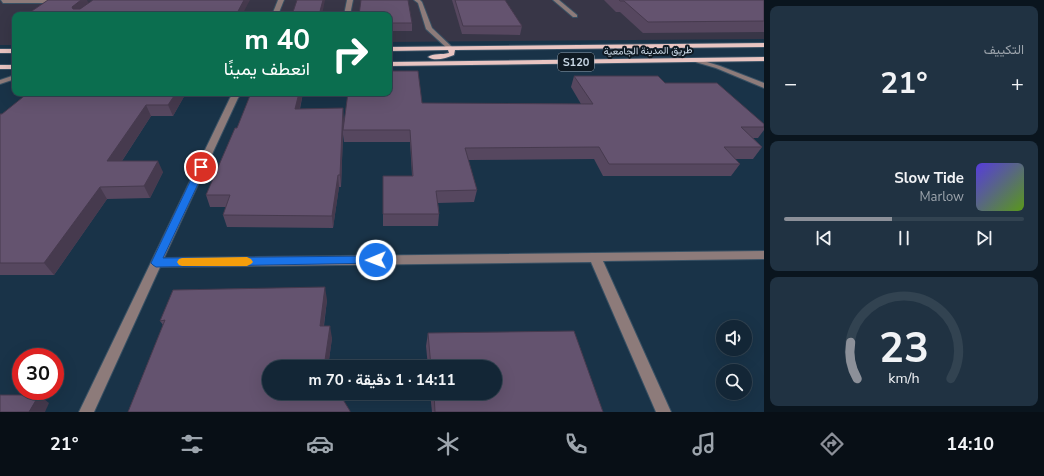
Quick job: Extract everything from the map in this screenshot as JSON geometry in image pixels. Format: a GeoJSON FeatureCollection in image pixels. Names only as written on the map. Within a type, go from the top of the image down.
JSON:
{"type":"FeatureCollection","features":[{"type":"Feature","properties":{"kind":"main road","name":"طريق المدينة الجامعية"},"geometry":{"type":"LineString","coordinates":[[392,48],[764,45]]}},
{"type":"Feature","properties":{"kind":"main road"},"geometry":{"type":"LineString","coordinates":[[392,58],[443,57],[452,54],[450,48]]}},
{"type":"Feature","properties":{"kind":"main road"},"geometry":{"type":"LineString","coordinates":[[0,51],[12,51]]}},
{"type":"Feature","properties":{"kind":"main road","name":"طريق المدينة الجامعية"},"geometry":{"type":"LineString","coordinates":[[392,64],[764,59]]}},
{"type":"Feature","properties":{"kind":"main road"},"geometry":{"type":"LineString","coordinates":[[0,67],[12,67]]}},
{"type":"Feature","properties":{"kind":"street"},"geometry":{"type":"LineString","coordinates":[[276,12],[281,0]]}},
{"type":"Feature","properties":{"kind":"street"},"geometry":{"type":"LineString","coordinates":[[348,12],[350,0]]}},
{"type":"Feature","properties":{"kind":"street"},"geometry":{"type":"LineString","coordinates":[[417,0],[420,3],[429,29],[450,48]]}},
{"type":"Feature","properties":{"kind":"street"},"geometry":{"type":"LineString","coordinates":[[556,0],[575,16]]}},
{"type":"Feature","properties":{"kind":"street"},"geometry":{"type":"LineString","coordinates":[[3,1],[63,1]]}},
{"type":"Feature","properties":{"kind":"street"},"geometry":{"type":"LineString","coordinates":[[694,60],[718,67],[764,86]]}},
{"type":"Feature","properties":{"kind":"street"},"geometry":{"type":"LineString","coordinates":[[0,82],[12,78]]}},
{"type":"Feature","properties":{"kind":"street"},"geometry":{"type":"LineString","coordinates":[[86,412],[234,96]]}},
{"type":"Feature","properties":{"kind":"street"},"geometry":{"type":"LineString","coordinates":[[156,263],[764,255]]}},
{"type":"Feature","properties":{"kind":"street"},"geometry":{"type":"LineString","coordinates":[[595,257],[664,412]]}},
{"type":"Feature","properties":{"kind":"shaded area"},"geometry":{"type":"Polygon","coordinates":[[[0,0],[764,0],[764,39],[392,42],[392,12],[12,12],[12,45],[0,45],[0,0]]]}},
{"type":"Feature","properties":{"kind":"building"},"geometry":{"type":"Polygon","coordinates":[[[48,0],[81,0],[72,7],[73,9],[80,9],[93,0],[244,0],[238,12],[30,12],[48,0]]]}},
{"type":"Feature","properties":{"kind":"building"},"geometry":{"type":"Polygon","coordinates":[[[297,0],[323,0],[320,12],[293,12],[297,0]]]}},
{"type":"Feature","properties":{"kind":"building"},"geometry":{"type":"Polygon","coordinates":[[[361,0],[408,0],[412,23],[392,23],[392,12],[359,12],[361,0]]]}},
{"type":"Feature","properties":{"kind":"building"},"geometry":{"type":"Polygon","coordinates":[[[455,0],[505,0],[522,26],[463,26],[455,0]]]}},
{"type":"Feature","properties":{"kind":"building"},"geometry":{"type":"Polygon","coordinates":[[[619,0],[764,0],[764,21],[648,22],[624,1],[619,0]]]}},
{"type":"Feature","properties":{"kind":"building"},"geometry":{"type":"Polygon","coordinates":[[[392,71],[418,71],[422,103],[593,104],[574,76],[658,76],[665,83],[717,83],[764,124],[764,127],[741,127],[762,147],[724,147],[740,164],[609,164],[599,147],[465,148],[477,190],[436,191],[439,214],[383,214],[383,176],[413,176],[410,130],[343,130],[348,96],[392,96],[392,71]]]}},
{"type":"Feature","properties":{"kind":"building"},"geometry":{"type":"Polygon","coordinates":[[[24,96],[174,96],[168,105],[146,105],[107,161],[158,161],[144,186],[100,187],[44,263],[0,263],[0,114],[24,96]]]}},
{"type":"Feature","properties":{"kind":"building"},"geometry":{"type":"Polygon","coordinates":[[[250,96],[298,96],[295,109],[343,108],[340,175],[338,175],[332,216],[223,215],[230,195],[206,195],[235,128],[237,128],[250,96]]]}},
{"type":"Feature","properties":{"kind":"building"},"geometry":{"type":"Polygon","coordinates":[[[325,287],[320,326],[330,326],[325,360],[262,360],[262,400],[343,400],[350,412],[128,412],[165,320],[160,321],[173,290],[325,287]]]}},
{"type":"Feature","properties":{"kind":"building"},"geometry":{"type":"Polygon","coordinates":[[[574,331],[603,412],[435,412],[434,400],[502,400],[502,360],[430,360],[428,333],[574,331]]]}},
{"type":"Feature","properties":{"kind":"building"},"geometry":{"type":"Polygon","coordinates":[[[0,395],[12,395],[12,400],[36,400],[29,412],[0,412],[0,395]]]}},
{"type":"Feature","properties":{"kind":"slow traffic"},"geometry":{"type":"LineString","coordinates":[[182,262],[247,262]]}},
{"type":"Feature","properties":{"kind":"route"},"geometry":{"type":"LineString","coordinates":[[201,167],[156,263],[376,260]]}}]}
